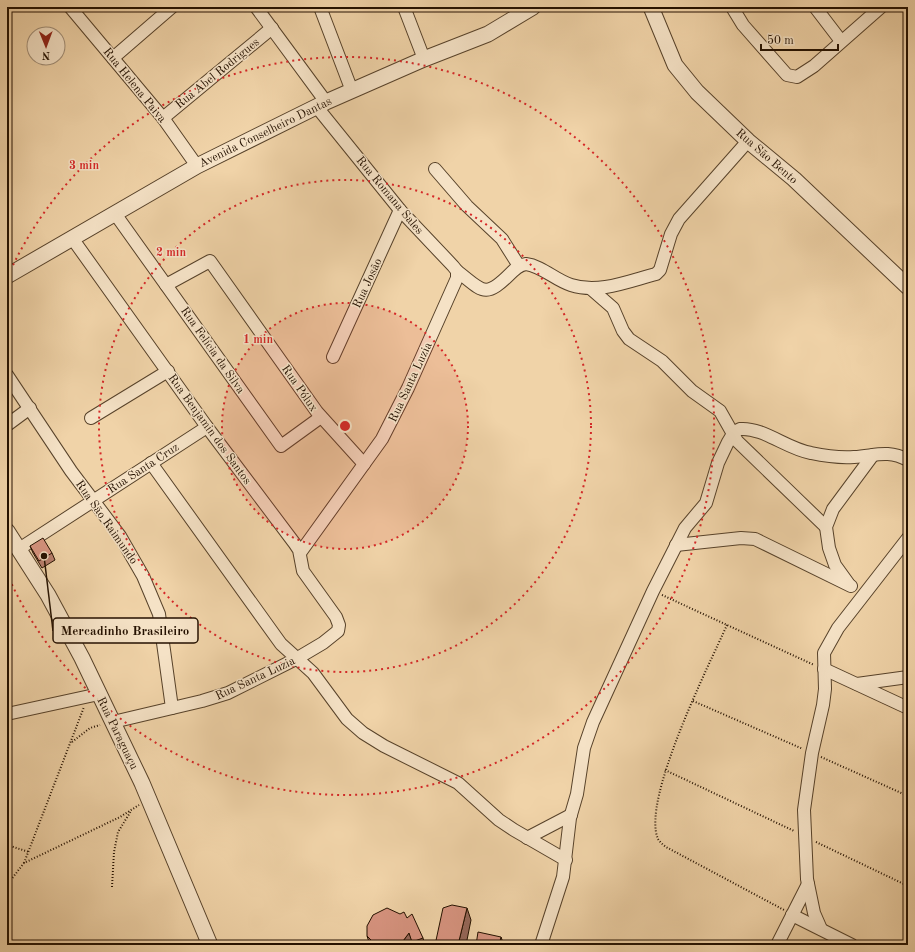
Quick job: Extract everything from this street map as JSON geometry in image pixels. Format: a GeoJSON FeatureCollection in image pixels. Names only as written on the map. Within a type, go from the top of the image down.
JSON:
{"type":"FeatureCollection","features":[{"type":"Feature","properties":{"kind":"street","name":"Rua Helena Paiva"},"geometry":{"type":"LineString","coordinates":[[70,7],[163,118],[197,166]]}},
{"type":"Feature","properties":{"kind":"street"},"geometry":{"type":"LineString","coordinates":[[113,58],[172,7]]}},
{"type":"Feature","properties":{"kind":"street","name":"Rua Romana Sales"},"geometry":{"type":"LineString","coordinates":[[256,7],[272,28],[321,104],[400,210],[456,271],[478,288],[492,290],[519,266]]}},
{"type":"Feature","properties":{"kind":"street"},"geometry":{"type":"LineString","coordinates":[[320,7],[352,91]]}},
{"type":"Feature","properties":{"kind":"street"},"geometry":{"type":"LineString","coordinates":[[404,7],[424,59]]}},
{"type":"Feature","properties":{"kind":"street","name":"Avenida Conselheiro Dantas"},"geometry":{"type":"LineString","coordinates":[[7,276],[72,238],[116,215],[197,166],[321,104],[424,59],[488,34],[533,7]]}},
{"type":"Feature","properties":{"kind":"street","name":"Rua São Bento"},"geometry":{"type":"LineString","coordinates":[[651,7],[675,65],[697,92],[748,141],[794,179],[908,286]]}},
{"type":"Feature","properties":{"kind":"street"},"geometry":{"type":"LineString","coordinates":[[732,7],[742,25],[787,75],[794,77],[802,76],[882,7]]}},
{"type":"Feature","properties":{"kind":"street"},"geometry":{"type":"LineString","coordinates":[[815,7],[841,41]]}},
{"type":"Feature","properties":{"kind":"street","name":"Rua Abel Rodrigues"},"geometry":{"type":"LineString","coordinates":[[163,118],[272,28]]}},
{"type":"Feature","properties":{"kind":"street"},"geometry":{"type":"LineString","coordinates":[[435,169],[467,206],[502,239],[519,266],[531,264],[571,285],[590,288],[615,285],[659,272],[679,219],[748,141]]}},
{"type":"Feature","properties":{"kind":"street","name":"Rua Josão"},"geometry":{"type":"LineString","coordinates":[[333,357],[400,210]]}},
{"type":"Feature","properties":{"kind":"street","name":"Rua Felícia da Silva"},"geometry":{"type":"LineString","coordinates":[[116,215],[281,446],[321,417]]}},
{"type":"Feature","properties":{"kind":"street","name":"Rua Benjamin dos Santos"},"geometry":{"type":"LineString","coordinates":[[72,238],[207,427],[295,544],[300,553],[303,571],[336,618],[339,625]]}},
{"type":"Feature","properties":{"kind":"street","name":"Rua Pólux"},"geometry":{"type":"LineString","coordinates":[[166,285],[210,261],[321,417],[364,464]]}},
{"type":"Feature","properties":{"kind":"street","name":"Rua Santa Luzia"},"geometry":{"type":"LineString","coordinates":[[300,553],[382,439],[394,419],[454,285],[456,271]]}},
{"type":"Feature","properties":{"kind":"street"},"geometry":{"type":"LineString","coordinates":[[590,288],[613,308],[623,331],[629,339],[662,361],[692,391],[720,411],[732,434],[826,527]]}},
{"type":"Feature","properties":{"kind":"street"},"geometry":{"type":"LineString","coordinates":[[91,418],[168,371]]}},
{"type":"Feature","properties":{"kind":"street","name":"Rua São Raimundo"},"geometry":{"type":"LineString","coordinates":[[7,375],[93,500],[120,536],[153,596],[159,614],[172,708]]}},
{"type":"Feature","properties":{"kind":"street"},"geometry":{"type":"LineString","coordinates":[[7,425],[30,408]]}},
{"type":"Feature","properties":{"kind":"street","name":"Rua Santa Cruz"},"geometry":{"type":"LineString","coordinates":[[19,549],[207,427]]}},
{"type":"Feature","properties":{"kind":"street"},"geometry":{"type":"LineString","coordinates":[[541,945],[563,877],[571,815],[577,794],[584,748],[593,722],[653,591],[676,545],[688,524],[706,503],[718,463],[732,434],[740,429],[755,430],[798,450],[822,455],[854,457],[890,453],[908,460]]}},
{"type":"Feature","properties":{"kind":"street"},"geometry":{"type":"LineString","coordinates":[[851,586],[841,576],[835,564],[829,548],[826,527],[833,509],[873,454]]}},
{"type":"Feature","properties":{"kind":"street"},"geometry":{"type":"LineString","coordinates":[[151,463],[281,644],[313,673],[347,719],[363,733],[384,746],[458,783],[499,820],[566,860]]}},
{"type":"Feature","properties":{"kind":"street","name":"Rua Paraguaçu"},"geometry":{"type":"LineString","coordinates":[[7,531],[64,622],[93,696],[113,722],[149,799],[210,945]]}},
{"type":"Feature","properties":{"kind":"street"},"geometry":{"type":"LineString","coordinates":[[676,545],[741,538],[755,539],[851,586],[864,595]]}},
{"type":"Feature","properties":{"kind":"street"},"geometry":{"type":"LineString","coordinates":[[821,929],[814,913],[808,884],[804,810],[812,753],[823,705],[825,689],[824,653],[838,628],[907,541]]}},
{"type":"Feature","properties":{"kind":"street","name":"Rua Santa Luzia"},"geometry":{"type":"LineString","coordinates":[[113,722],[228,693],[296,659],[334,635],[338,631],[339,625]]}},
{"type":"Feature","properties":{"kind":"street"},"geometry":{"type":"LineString","coordinates":[[824,669],[908,708]]}},
{"type":"Feature","properties":{"kind":"street"},"geometry":{"type":"LineString","coordinates":[[857,684],[908,677]]}},
{"type":"Feature","properties":{"kind":"street"},"geometry":{"type":"LineString","coordinates":[[7,714],[93,696]]}},
{"type":"Feature","properties":{"kind":"street"},"geometry":{"type":"LineString","coordinates":[[527,838],[571,815]]}},
{"type":"Feature","properties":{"kind":"street"},"geometry":{"type":"LineString","coordinates":[[777,945],[808,884]]}},
{"type":"Feature","properties":{"kind":"street"},"geometry":{"type":"LineString","coordinates":[[792,914],[852,945]]}},
{"type":"Feature","properties":{"kind":"path"},"geometry":{"type":"LineString","coordinates":[[653,591],[824,669]]}},
{"type":"Feature","properties":{"kind":"path"},"geometry":{"type":"LineString","coordinates":[[727,625],[693,700],[665,770],[656,809],[656,830],[660,842],[666,847],[792,914]]}},
{"type":"Feature","properties":{"kind":"path"},"geometry":{"type":"LineString","coordinates":[[7,885],[24,863],[71,743],[93,696]]}},
{"type":"Feature","properties":{"kind":"path"},"geometry":{"type":"LineString","coordinates":[[693,700],[908,796]]}},
{"type":"Feature","properties":{"kind":"path"},"geometry":{"type":"LineString","coordinates":[[71,743],[90,728],[113,722]]}},
{"type":"Feature","properties":{"kind":"path"},"geometry":{"type":"LineString","coordinates":[[665,770],[908,886]]}},
{"type":"Feature","properties":{"kind":"path"},"geometry":{"type":"LineString","coordinates":[[24,863],[132,810],[149,799]]}},
{"type":"Feature","properties":{"kind":"path"},"geometry":{"type":"LineString","coordinates":[[112,888],[114,852],[118,832],[132,810]]}},
{"type":"Feature","properties":{"kind":"path"},"geometry":{"type":"LineString","coordinates":[[7,845],[29,852]]}},
{"type":"Feature","properties":{"kind":"building"},"geometry":{"type":"Polygon","coordinates":[[[43,538],[52,553],[39,561],[30,546],[43,538]]]}},
{"type":"Feature","properties":{"kind":"building"},"geometry":{"type":"Polygon","coordinates":[[[452,905],[467,908],[458,945],[435,945],[443,908],[452,905]]]}},
{"type":"Feature","properties":{"kind":"building"},"geometry":{"type":"Polygon","coordinates":[[[387,908],[400,914],[404,912],[407,918],[412,914],[423,938],[412,942],[409,933],[400,945],[376,945],[367,936],[367,926],[373,915],[387,908]]]}},
{"type":"Feature","properties":{"kind":"building"},"geometry":{"type":"Polygon","coordinates":[[[478,932],[501,937],[499,945],[476,945],[478,932]]]}},
{"type":"Feature","properties":{"kind":"place","name":"Mercadinho Brasileiro"},"geometry":{"type":"Point","coordinates":[44,556]}}]}
